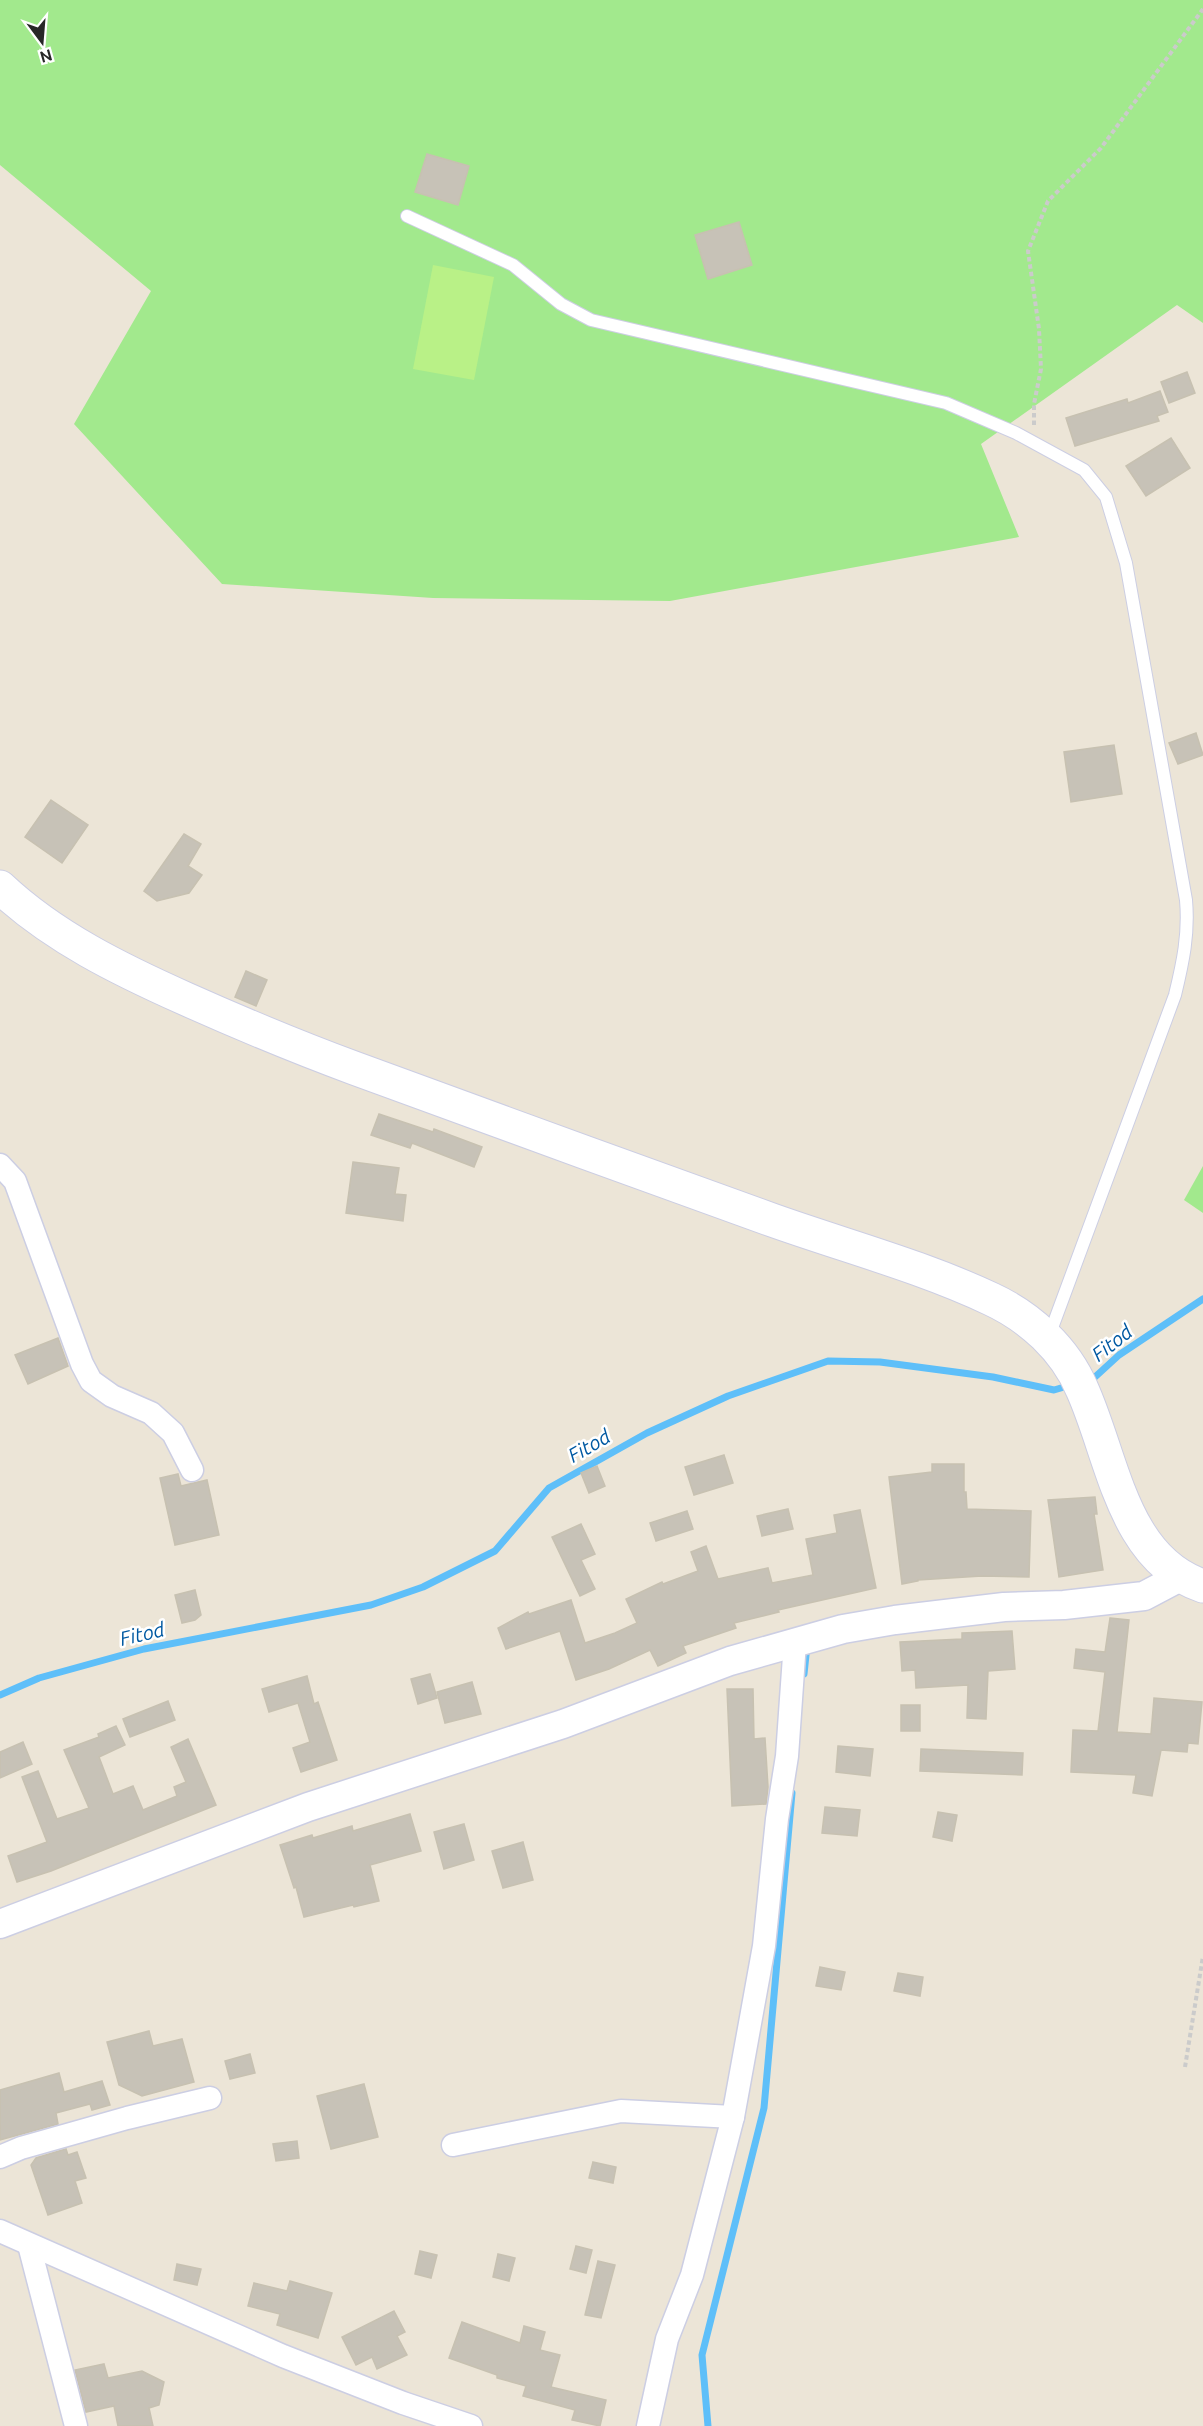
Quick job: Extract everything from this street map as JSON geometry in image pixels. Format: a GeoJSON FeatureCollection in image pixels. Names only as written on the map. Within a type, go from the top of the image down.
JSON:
{"type":"FeatureCollection","features":[{"type":"Feature","properties":{"kind":"main road"},"geometry":{"type":"LineString","coordinates":[[0,887],[17,904],[125,972],[276,1040],[764,1217],[947,1280],[994,1300],[1029,1321],[1048,1339],[1079,1383],[1133,1522],[1161,1562],[1192,1581]]}},
{"type":"Feature","properties":{"kind":"street"},"geometry":{"type":"LineString","coordinates":[[0,1165],[15,1181],[82,1364],[91,1381],[112,1396],[151,1413],[173,1433],[192,1470]]}},
{"type":"Feature","properties":{"kind":"street"},"geometry":{"type":"LineString","coordinates":[[0,1924],[308,1807],[563,1724],[730,1661],[795,1642],[843,1629],[895,1620],[1004,1607],[1075,1604],[1144,1596],[1192,1581]]}},
{"type":"Feature","properties":{"kind":"street"},"geometry":{"type":"LineString","coordinates":[[648,2426],[667,2339],[692,2274],[733,2117],[764,1946],[777,1819],[788,1756],[795,1642]]}},
{"type":"Feature","properties":{"kind":"street"},"geometry":{"type":"LineString","coordinates":[[0,2157],[21,2148],[127,2118],[210,2098]]}},
{"type":"Feature","properties":{"kind":"street"},"geometry":{"type":"LineString","coordinates":[[453,2145],[621,2111],[733,2117]]}},
{"type":"Feature","properties":{"kind":"street"},"geometry":{"type":"LineString","coordinates":[[0,2231],[284,2356],[403,2403],[471,2426]]}},
{"type":"Feature","properties":{"kind":"street"},"geometry":{"type":"LineString","coordinates":[[29,2245],[76,2426]]}},
{"type":"Feature","properties":{"kind":"lane"},"geometry":{"type":"LineString","coordinates":[[407,216],[513,265],[561,304],[591,320],[946,403],[1016,433],[1084,470],[1106,497],[1117,525],[1126,563],[1186,900],[1187,946],[1175,995],[1048,1339]]}},
{"type":"Feature","properties":{"kind":"path"},"geometry":{"type":"LineString","coordinates":[[1035,444],[1034,404],[1041,369],[1039,329],[1028,251],[1048,201],[1101,148],[1203,9]]}},
{"type":"Feature","properties":{"kind":"path"},"geometry":{"type":"LineString","coordinates":[[1185,2067],[1203,1956]]}},
{"type":"Feature","properties":{"kind":"green space"},"geometry":{"type":"Polygon","coordinates":[[[0,0],[1203,0],[1203,323],[1177,305],[981,444],[1019,537],[670,601],[433,598],[222,584],[74,424],[151,291],[0,165],[0,0]]]}},
{"type":"Feature","properties":{"kind":"green space"},"geometry":{"type":"Polygon","coordinates":[[[433,265],[494,277],[474,380],[413,369],[433,265]]]}},
{"type":"Feature","properties":{"kind":"green space"},"geometry":{"type":"Polygon","coordinates":[[[1203,1166],[1203,1213],[1184,1200],[1203,1166]]]}},
{"type":"Feature","properties":{"kind":"building"},"geometry":{"type":"Polygon","coordinates":[[[427,154],[469,166],[458,205],[415,192],[427,154]]]}},
{"type":"Feature","properties":{"kind":"building"},"geometry":{"type":"Polygon","coordinates":[[[739,222],[752,265],[708,279],[695,235],[739,222]]]}},
{"type":"Feature","properties":{"kind":"building"},"geometry":{"type":"Polygon","coordinates":[[[1187,372],[1195,393],[1169,403],[1161,382],[1187,372]]]}},
{"type":"Feature","properties":{"kind":"building"},"geometry":{"type":"Polygon","coordinates":[[[1160,391],[1168,412],[1157,416],[1159,421],[1075,446],[1066,418],[1127,399],[1128,403],[1160,391]]]}},
{"type":"Feature","properties":{"kind":"building"},"geometry":{"type":"Polygon","coordinates":[[[1171,438],[1190,468],[1146,496],[1126,466],[1171,438]]]}},
{"type":"Feature","properties":{"kind":"building"},"geometry":{"type":"Polygon","coordinates":[[[1196,733],[1203,755],[1178,764],[1169,743],[1196,733]]]}},
{"type":"Feature","properties":{"kind":"building"},"geometry":{"type":"Polygon","coordinates":[[[1114,745],[1122,794],[1071,802],[1064,752],[1114,745]]]}},
{"type":"Feature","properties":{"kind":"building"},"geometry":{"type":"Polygon","coordinates":[[[51,800],[88,825],[62,863],[25,837],[51,800]]]}},
{"type":"Feature","properties":{"kind":"building"},"geometry":{"type":"Polygon","coordinates":[[[184,834],[201,844],[188,866],[202,875],[189,893],[157,901],[144,891],[184,834]]]}},
{"type":"Feature","properties":{"kind":"building"},"geometry":{"type":"Polygon","coordinates":[[[246,971],[267,980],[256,1006],[235,997],[246,971]]]}},
{"type":"Feature","properties":{"kind":"building"},"geometry":{"type":"Polygon","coordinates":[[[379,1114],[433,1132],[434,1129],[482,1147],[474,1167],[412,1143],[410,1148],[371,1135],[379,1114]]]}},
{"type":"Feature","properties":{"kind":"building"},"geometry":{"type":"Polygon","coordinates":[[[353,1162],[399,1168],[395,1194],[406,1195],[403,1221],[346,1213],[353,1162]]]}},
{"type":"Feature","properties":{"kind":"building"},"geometry":{"type":"Polygon","coordinates":[[[58,1338],[68,1366],[28,1384],[15,1355],[58,1338]]]}},
{"type":"Feature","properties":{"kind":"building"},"geometry":{"type":"Polygon","coordinates":[[[724,1455],[733,1483],[694,1495],[685,1467],[724,1455]]]}},
{"type":"Feature","properties":{"kind":"building"},"geometry":{"type":"Polygon","coordinates":[[[932,1464],[964,1464],[964,1492],[966,1492],[967,1509],[1031,1511],[1029,1577],[982,1576],[918,1580],[902,1584],[889,1477],[932,1472],[932,1464]]]}},
{"type":"Feature","properties":{"kind":"building"},"geometry":{"type":"Polygon","coordinates":[[[597,1466],[605,1486],[589,1493],[581,1473],[597,1466]]]}},
{"type":"Feature","properties":{"kind":"building"},"geometry":{"type":"Polygon","coordinates":[[[178,1474],[181,1486],[207,1480],[219,1535],[175,1545],[160,1478],[178,1474]]]}},
{"type":"Feature","properties":{"kind":"building"},"geometry":{"type":"Polygon","coordinates":[[[1095,1497],[1097,1514],[1094,1514],[1103,1570],[1059,1577],[1048,1500],[1095,1497]]]}},
{"type":"Feature","properties":{"kind":"building"},"geometry":{"type":"Polygon","coordinates":[[[788,1509],[793,1529],[762,1536],[757,1516],[788,1509]]]}},
{"type":"Feature","properties":{"kind":"building"},"geometry":{"type":"Polygon","coordinates":[[[860,1510],[876,1588],[778,1610],[779,1612],[734,1623],[736,1628],[683,1646],[686,1653],[658,1666],[650,1650],[609,1669],[576,1680],[560,1631],[506,1649],[498,1628],[528,1612],[529,1614],[571,1600],[585,1643],[615,1633],[637,1623],[626,1599],[662,1582],[663,1584],[698,1571],[691,1552],[706,1546],[718,1579],[768,1568],[772,1583],[813,1575],[806,1539],[837,1533],[834,1515],[860,1510]]]}},
{"type":"Feature","properties":{"kind":"building"},"geometry":{"type":"Polygon","coordinates":[[[687,1511],[693,1529],[656,1541],[650,1523],[687,1511]]]}},
{"type":"Feature","properties":{"kind":"building"},"geometry":{"type":"Polygon","coordinates":[[[581,1524],[595,1554],[581,1560],[595,1589],[580,1596],[552,1537],[581,1524]]]}},
{"type":"Feature","properties":{"kind":"building"},"geometry":{"type":"Polygon","coordinates":[[[195,1590],[201,1615],[195,1620],[182,1623],[175,1595],[195,1590]]]}},
{"type":"Feature","properties":{"kind":"building"},"geometry":{"type":"Polygon","coordinates":[[[1110,1618],[1129,1620],[1117,1732],[1151,1734],[1154,1698],[1202,1702],[1198,1744],[1188,1743],[1187,1752],[1161,1750],[1152,1796],[1133,1793],[1136,1775],[1071,1772],[1073,1730],[1098,1731],[1105,1672],[1074,1668],[1076,1649],[1105,1652],[1110,1618]]]}},
{"type":"Feature","properties":{"kind":"building"},"geometry":{"type":"Polygon","coordinates":[[[1012,1631],[1015,1669],[988,1671],[986,1719],[967,1718],[968,1685],[916,1688],[915,1670],[902,1671],[900,1642],[962,1639],[962,1633],[1012,1631]]]}},
{"type":"Feature","properties":{"kind":"building"},"geometry":{"type":"Polygon","coordinates":[[[430,1674],[437,1698],[418,1704],[411,1679],[430,1674]]]}},
{"type":"Feature","properties":{"kind":"building"},"geometry":{"type":"Polygon","coordinates":[[[307,1676],[314,1704],[318,1702],[337,1760],[301,1772],[293,1748],[310,1742],[298,1703],[269,1712],[262,1689],[307,1676]]]}},
{"type":"Feature","properties":{"kind":"building"},"geometry":{"type":"Polygon","coordinates":[[[472,1682],[481,1714],[445,1723],[437,1692],[472,1682]]]}},
{"type":"Feature","properties":{"kind":"building"},"geometry":{"type":"Polygon","coordinates":[[[727,1689],[753,1689],[754,1739],[765,1738],[768,1787],[766,1804],[732,1806],[727,1689]]]}},
{"type":"Feature","properties":{"kind":"building"},"geometry":{"type":"Polygon","coordinates":[[[168,1701],[175,1720],[130,1737],[123,1719],[168,1701]]]}},
{"type":"Feature","properties":{"kind":"building"},"geometry":{"type":"Polygon","coordinates":[[[901,1705],[920,1705],[920,1731],[901,1731],[901,1705]]]}},
{"type":"Feature","properties":{"kind":"building"},"geometry":{"type":"Polygon","coordinates":[[[116,1726],[125,1745],[99,1757],[113,1794],[133,1786],[143,1810],[177,1796],[174,1787],[186,1782],[171,1747],[188,1739],[216,1805],[51,1871],[17,1882],[8,1856],[47,1842],[22,1777],[38,1771],[57,1819],[89,1808],[64,1750],[99,1737],[98,1734],[116,1726]]]}},
{"type":"Feature","properties":{"kind":"building"},"geometry":{"type":"Polygon","coordinates":[[[23,1742],[32,1764],[0,1778],[0,1752],[23,1742]]]}},
{"type":"Feature","properties":{"kind":"building"},"geometry":{"type":"Polygon","coordinates":[[[838,1746],[873,1749],[870,1776],[836,1772],[838,1746]]]}},
{"type":"Feature","properties":{"kind":"building"},"geometry":{"type":"Polygon","coordinates":[[[921,1749],[1023,1753],[1022,1775],[920,1771],[921,1749]]]}},
{"type":"Feature","properties":{"kind":"building"},"geometry":{"type":"Polygon","coordinates":[[[825,1807],[860,1810],[857,1836],[822,1833],[825,1807]]]}},
{"type":"Feature","properties":{"kind":"building"},"geometry":{"type":"Polygon","coordinates":[[[938,1812],[957,1815],[952,1841],[933,1837],[938,1812]]]}},
{"type":"Feature","properties":{"kind":"building"},"geometry":{"type":"Polygon","coordinates":[[[410,1814],[421,1851],[370,1865],[379,1901],[304,1917],[296,1887],[294,1888],[280,1845],[352,1826],[353,1831],[410,1814]]]}},
{"type":"Feature","properties":{"kind":"building"},"geometry":{"type":"Polygon","coordinates":[[[464,1824],[474,1860],[444,1869],[434,1832],[464,1824]]]}},
{"type":"Feature","properties":{"kind":"building"},"geometry":{"type":"Polygon","coordinates":[[[523,1842],[533,1880],[503,1888],[492,1851],[523,1842]]]}},
{"type":"Feature","properties":{"kind":"building"},"geometry":{"type":"Polygon","coordinates":[[[820,1967],[845,1972],[841,1990],[816,1986],[820,1967]]]}},
{"type":"Feature","properties":{"kind":"building"},"geometry":{"type":"Polygon","coordinates":[[[898,1973],[923,1977],[920,1996],[894,1991],[898,1973]]]}},
{"type":"Feature","properties":{"kind":"building"},"geometry":{"type":"Polygon","coordinates":[[[149,2031],[153,2046],[182,2039],[194,2082],[142,2096],[119,2085],[107,2042],[149,2031]]]}},
{"type":"Feature","properties":{"kind":"building"},"geometry":{"type":"Polygon","coordinates":[[[250,2054],[255,2073],[230,2079],[225,2061],[250,2054]]]}},
{"type":"Feature","properties":{"kind":"building"},"geometry":{"type":"Polygon","coordinates":[[[59,2073],[64,2092],[102,2081],[110,2105],[92,2110],[90,2104],[56,2113],[58,2124],[0,2140],[0,2090],[59,2073]]]}},
{"type":"Feature","properties":{"kind":"building"},"geometry":{"type":"Polygon","coordinates":[[[364,2084],[378,2137],[331,2149],[317,2096],[364,2084]]]}},
{"type":"Feature","properties":{"kind":"building"},"geometry":{"type":"Polygon","coordinates":[[[297,2141],[299,2158],[276,2161],[273,2144],[297,2141]]]}},
{"type":"Feature","properties":{"kind":"building"},"geometry":{"type":"Polygon","coordinates":[[[66,2149],[68,2155],[77,2152],[86,2178],[75,2181],[82,2203],[48,2215],[31,2165],[36,2158],[66,2149]]]}},
{"type":"Feature","properties":{"kind":"building"},"geometry":{"type":"Polygon","coordinates":[[[593,2162],[616,2167],[613,2183],[589,2178],[593,2162]]]}},
{"type":"Feature","properties":{"kind":"building"},"geometry":{"type":"Polygon","coordinates":[[[576,2246],[592,2250],[586,2273],[570,2269],[576,2246]]]}},
{"type":"Feature","properties":{"kind":"building"},"geometry":{"type":"Polygon","coordinates":[[[420,2251],[437,2255],[431,2278],[415,2274],[420,2251]]]}},
{"type":"Feature","properties":{"kind":"building"},"geometry":{"type":"Polygon","coordinates":[[[498,2254],[515,2258],[509,2281],[493,2277],[498,2254]]]}},
{"type":"Feature","properties":{"kind":"building"},"geometry":{"type":"Polygon","coordinates":[[[598,2261],[615,2265],[601,2318],[585,2315],[598,2261]]]}},
{"type":"Feature","properties":{"kind":"building"},"geometry":{"type":"Polygon","coordinates":[[[177,2264],[201,2269],[197,2285],[174,2280],[177,2264]]]}},
{"type":"Feature","properties":{"kind":"building"},"geometry":{"type":"Polygon","coordinates":[[[290,2281],[332,2293],[318,2338],[277,2325],[280,2314],[248,2306],[254,2283],[287,2291],[290,2281]]]}},
{"type":"Feature","properties":{"kind":"building"},"geometry":{"type":"Polygon","coordinates":[[[394,2311],[405,2332],[397,2336],[407,2355],[377,2369],[372,2357],[356,2365],[342,2337],[394,2311]]]}},
{"type":"Feature","properties":{"kind":"building"},"geometry":{"type":"Polygon","coordinates":[[[462,2322],[520,2343],[524,2326],[545,2332],[540,2350],[560,2355],[551,2387],[606,2400],[600,2426],[572,2420],[575,2410],[523,2396],[526,2386],[497,2378],[497,2375],[449,2358],[462,2322]]]}},
{"type":"Feature","properties":{"kind":"building"},"geometry":{"type":"Polygon","coordinates":[[[104,2364],[108,2378],[142,2371],[164,2382],[159,2405],[149,2408],[153,2426],[118,2426],[114,2406],[86,2412],[75,2370],[104,2364]]]}},
{"type":"Feature","properties":{"kind":"waterway","name":"Fitod"},"geometry":{"type":"LineString","coordinates":[[1088,1380],[1095,1377],[1119,1355],[1203,1299]]}},
{"type":"Feature","properties":{"kind":"waterway","name":"Fitod"},"geometry":{"type":"LineString","coordinates":[[0,1695],[39,1678],[144,1649],[371,1605],[423,1587],[495,1551],[549,1488],[647,1433],[728,1396],[828,1361],[880,1362],[993,1377],[1054,1390],[1071,1385]]}},
{"type":"Feature","properties":{"kind":"waterway"},"geometry":{"type":"LineString","coordinates":[[804,1674],[807,1646]]}},
{"type":"Feature","properties":{"kind":"waterway"},"geometry":{"type":"LineString","coordinates":[[708,2426],[702,2355],[764,2108],[792,1793]]}}]}
